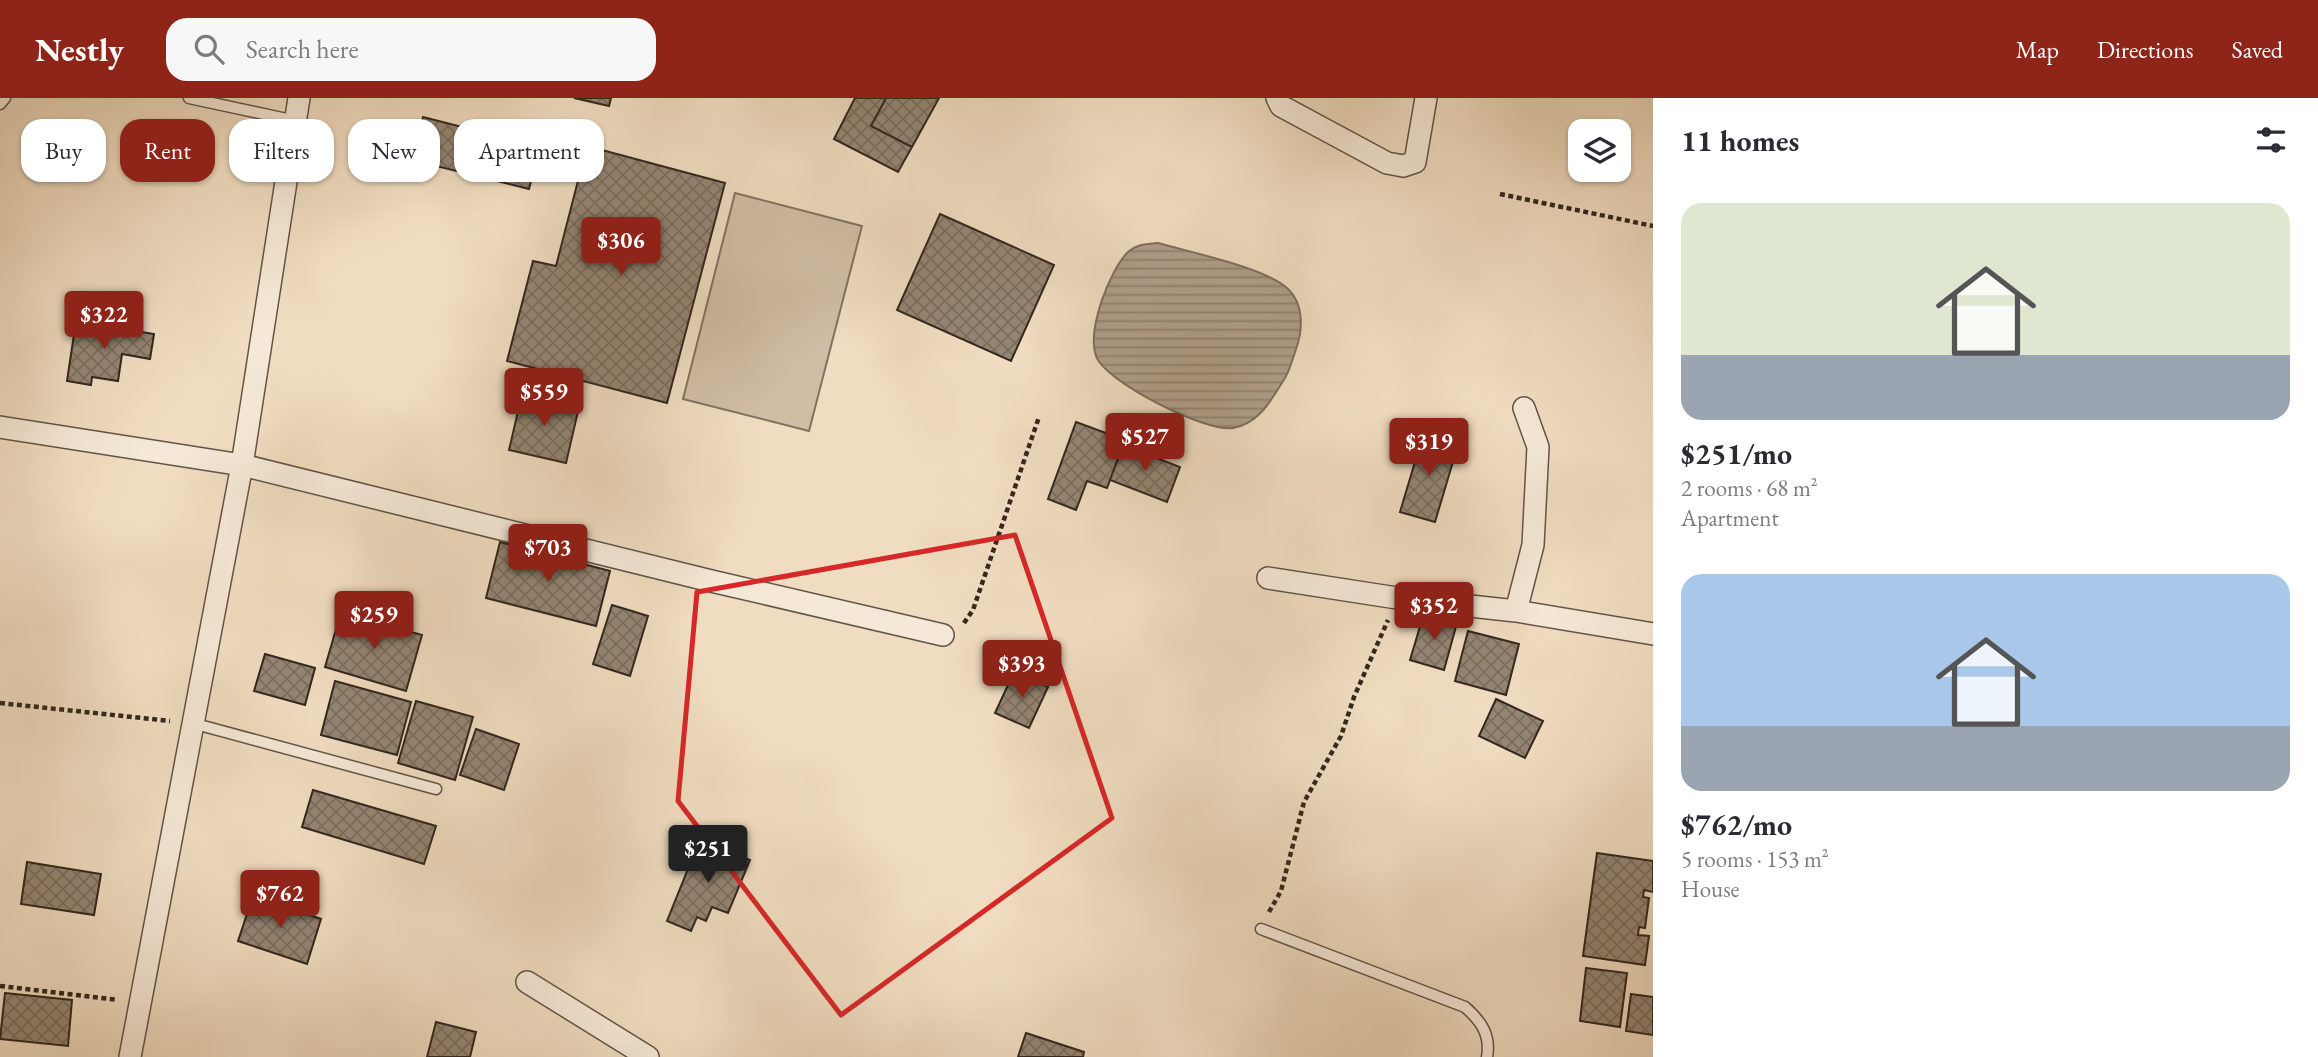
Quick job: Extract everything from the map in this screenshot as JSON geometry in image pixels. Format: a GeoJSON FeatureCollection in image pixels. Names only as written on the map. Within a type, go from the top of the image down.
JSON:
{"type":"FeatureCollection","features":[{"type":"Feature","properties":{"kind":"street"},"geometry":{"type":"LineString","coordinates":[[296,119],[299,98]]}},
{"type":"Feature","properties":{"kind":"street"},"geometry":{"type":"LineString","coordinates":[[1277,98],[1281,106],[1375,157],[1403,166],[1415,162],[1426,98]]}},
{"type":"Feature","properties":{"kind":"street"},"geometry":{"type":"LineString","coordinates":[[130,1057],[242,465],[286,182]]}},
{"type":"Feature","properties":{"kind":"street"},"geometry":{"type":"LineString","coordinates":[[1516,611],[1533,545],[1538,447],[1524,408]]}},
{"type":"Feature","properties":{"kind":"street"},"geometry":{"type":"LineString","coordinates":[[0,427],[242,465],[707,580],[943,635]]}},
{"type":"Feature","properties":{"kind":"street"},"geometry":{"type":"LineString","coordinates":[[1268,578],[1397,598],[1516,611],[1653,634]]}},
{"type":"Feature","properties":{"kind":"street"},"geometry":{"type":"LineString","coordinates":[[527,982],[648,1057]]}},
{"type":"Feature","properties":{"kind":"lane"},"geometry":{"type":"LineString","coordinates":[[0,104],[5,98]]}},
{"type":"Feature","properties":{"kind":"lane"},"geometry":{"type":"LineString","coordinates":[[189,98],[287,119]]}},
{"type":"Feature","properties":{"kind":"lane"},"geometry":{"type":"LineString","coordinates":[[192,723],[436,789]]}},
{"type":"Feature","properties":{"kind":"lane"},"geometry":{"type":"LineString","coordinates":[[1261,929],[1465,1007],[1485,1029],[1487,1057]]}},
{"type":"Feature","properties":{"kind":"path"},"geometry":{"type":"LineString","coordinates":[[1500,194],[1653,226]]}},
{"type":"Feature","properties":{"kind":"path"},"geometry":{"type":"LineString","coordinates":[[943,635],[961,628],[973,610],[1039,417]]}},
{"type":"Feature","properties":{"kind":"path"},"geometry":{"type":"LineString","coordinates":[[1261,929],[1281,891],[1304,802],[1341,736],[1354,697],[1397,598]]}},
{"type":"Feature","properties":{"kind":"path"},"geometry":{"type":"LineString","coordinates":[[0,703],[192,723]]}},
{"type":"Feature","properties":{"kind":"path"},"geometry":{"type":"LineString","coordinates":[[0,986],[140,1003]]}},
{"type":"Feature","properties":{"kind":"highlighted area"},"geometry":{"type":"Polygon","coordinates":[[[1015,535],[1112,818],[841,1015],[678,801],[697,592],[1015,535]]]}},
{"type":"Feature","properties":{"kind":"shaded area"},"geometry":{"type":"Polygon","coordinates":[[[735,193],[862,226],[809,431],[683,399],[735,193]]]}},
{"type":"Feature","properties":{"kind":"shaded area"},"geometry":{"type":"Polygon","coordinates":[[[1158,243],[1263,274],[1288,289],[1297,302],[1301,318],[1294,356],[1275,394],[1251,421],[1233,428],[1202,423],[1136,392],[1103,367],[1096,356],[1094,345],[1097,317],[1114,273],[1131,249],[1158,243]]]}},
{"type":"Feature","properties":{"kind":"building"},"geometry":{"type":"Polygon","coordinates":[[[574,98],[611,98],[609,106],[574,98]]]}},
{"type":"Feature","properties":{"kind":"building"},"geometry":{"type":"Polygon","coordinates":[[[855,98],[886,98],[871,126],[912,147],[898,172],[834,139],[855,98]]]}},
{"type":"Feature","properties":{"kind":"building"},"geometry":{"type":"Polygon","coordinates":[[[886,98],[939,98],[912,147],[871,126],[886,98]]]}},
{"type":"Feature","properties":{"kind":"building"},"geometry":{"type":"Polygon","coordinates":[[[440,121],[454,125],[454,170],[440,167],[440,121]]]}},
{"type":"Feature","properties":{"kind":"building"},"geometry":{"type":"Polygon","coordinates":[[[604,151],[725,183],[667,403],[507,361],[533,261],[556,266],[578,182],[604,182],[604,151]]]}},
{"type":"Feature","properties":{"kind":"building"},"geometry":{"type":"Polygon","coordinates":[[[501,182],[531,182],[529,189],[501,182]]]}},
{"type":"Feature","properties":{"kind":"building"},"geometry":{"type":"Polygon","coordinates":[[[940,214],[1054,265],[1011,361],[897,310],[940,214]]]}},
{"type":"Feature","properties":{"kind":"building"},"geometry":{"type":"Polygon","coordinates":[[[76,321],[154,334],[150,359],[122,354],[118,381],[92,377],[91,385],[67,381],[76,321]]]}},
{"type":"Feature","properties":{"kind":"building"},"geometry":{"type":"Polygon","coordinates":[[[522,394],[579,407],[566,463],[509,450],[522,394]]]}},
{"type":"Feature","properties":{"kind":"building"},"geometry":{"type":"Polygon","coordinates":[[[1076,422],[1125,440],[1107,488],[1087,481],[1076,510],[1048,499],[1076,422]]]}},
{"type":"Feature","properties":{"kind":"building"},"geometry":{"type":"Polygon","coordinates":[[[1423,435],[1458,445],[1435,522],[1400,512],[1423,435]]]}},
{"type":"Feature","properties":{"kind":"building"},"geometry":{"type":"Polygon","coordinates":[[[1123,445],[1180,467],[1167,502],[1110,480],[1123,445]]]}},
{"type":"Feature","properties":{"kind":"building"},"geometry":{"type":"Polygon","coordinates":[[[500,542],[610,571],[596,626],[486,598],[500,542]]]}},
{"type":"Feature","properties":{"kind":"building"},"geometry":{"type":"Polygon","coordinates":[[[612,605],[648,616],[630,676],[593,664],[612,605]]]}},
{"type":"Feature","properties":{"kind":"building"},"geometry":{"type":"Polygon","coordinates":[[[341,612],[422,635],[406,691],[325,667],[341,612]]]}},
{"type":"Feature","properties":{"kind":"building"},"geometry":{"type":"Polygon","coordinates":[[[1424,613],[1457,623],[1444,670],[1410,660],[1424,613]]]}},
{"type":"Feature","properties":{"kind":"building"},"geometry":{"type":"Polygon","coordinates":[[[1468,631],[1519,644],[1506,695],[1455,681],[1468,631]]]}},
{"type":"Feature","properties":{"kind":"building"},"geometry":{"type":"Polygon","coordinates":[[[265,654],[315,668],[305,705],[254,691],[265,654]]]}},
{"type":"Feature","properties":{"kind":"building"},"geometry":{"type":"Polygon","coordinates":[[[1014,672],[1048,687],[1029,728],[995,713],[1014,672]]]}},
{"type":"Feature","properties":{"kind":"building"},"geometry":{"type":"Polygon","coordinates":[[[335,681],[411,702],[397,755],[321,735],[335,681]]]}},
{"type":"Feature","properties":{"kind":"building"},"geometry":{"type":"Polygon","coordinates":[[[1496,699],[1543,721],[1525,758],[1479,736],[1496,699]]]}},
{"type":"Feature","properties":{"kind":"building"},"geometry":{"type":"Polygon","coordinates":[[[416,701],[473,717],[455,780],[398,763],[416,701]]]}},
{"type":"Feature","properties":{"kind":"building"},"geometry":{"type":"Polygon","coordinates":[[[476,729],[519,744],[504,790],[460,775],[476,729]]]}},
{"type":"Feature","properties":{"kind":"building"},"geometry":{"type":"Polygon","coordinates":[[[313,790],[436,826],[424,864],[302,827],[313,790]]]}},
{"type":"Feature","properties":{"kind":"building"},"geometry":{"type":"Polygon","coordinates":[[[700,839],[750,860],[728,913],[712,907],[706,921],[697,917],[691,931],[667,921],[700,839]]]}},
{"type":"Feature","properties":{"kind":"building"},"geometry":{"type":"Polygon","coordinates":[[[1597,853],[1653,861],[1653,892],[1644,890],[1643,897],[1649,898],[1645,928],[1639,927],[1638,935],[1649,936],[1645,965],[1583,956],[1597,853]]]}},
{"type":"Feature","properties":{"kind":"building"},"geometry":{"type":"Polygon","coordinates":[[[27,862],[101,874],[94,915],[21,904],[27,862]]]}},
{"type":"Feature","properties":{"kind":"building"},"geometry":{"type":"Polygon","coordinates":[[[253,896],[321,919],[307,964],[238,941],[253,896]]]}},
{"type":"Feature","properties":{"kind":"building"},"geometry":{"type":"Polygon","coordinates":[[[1586,968],[1627,973],[1620,1027],[1580,1021],[1586,968]]]}},
{"type":"Feature","properties":{"kind":"building"},"geometry":{"type":"Polygon","coordinates":[[[5,993],[72,1000],[68,1046],[0,1039],[5,993]]]}},
{"type":"Feature","properties":{"kind":"building"},"geometry":{"type":"Polygon","coordinates":[[[1631,994],[1653,997],[1653,1035],[1626,1031],[1631,994]]]}},
{"type":"Feature","properties":{"kind":"building"},"geometry":{"type":"Polygon","coordinates":[[[436,1022],[476,1032],[470,1057],[427,1057],[436,1022]]]}},
{"type":"Feature","properties":{"kind":"building"},"geometry":{"type":"Polygon","coordinates":[[[1026,1033],[1084,1052],[1083,1057],[1018,1057],[1026,1033]]]}}]}
